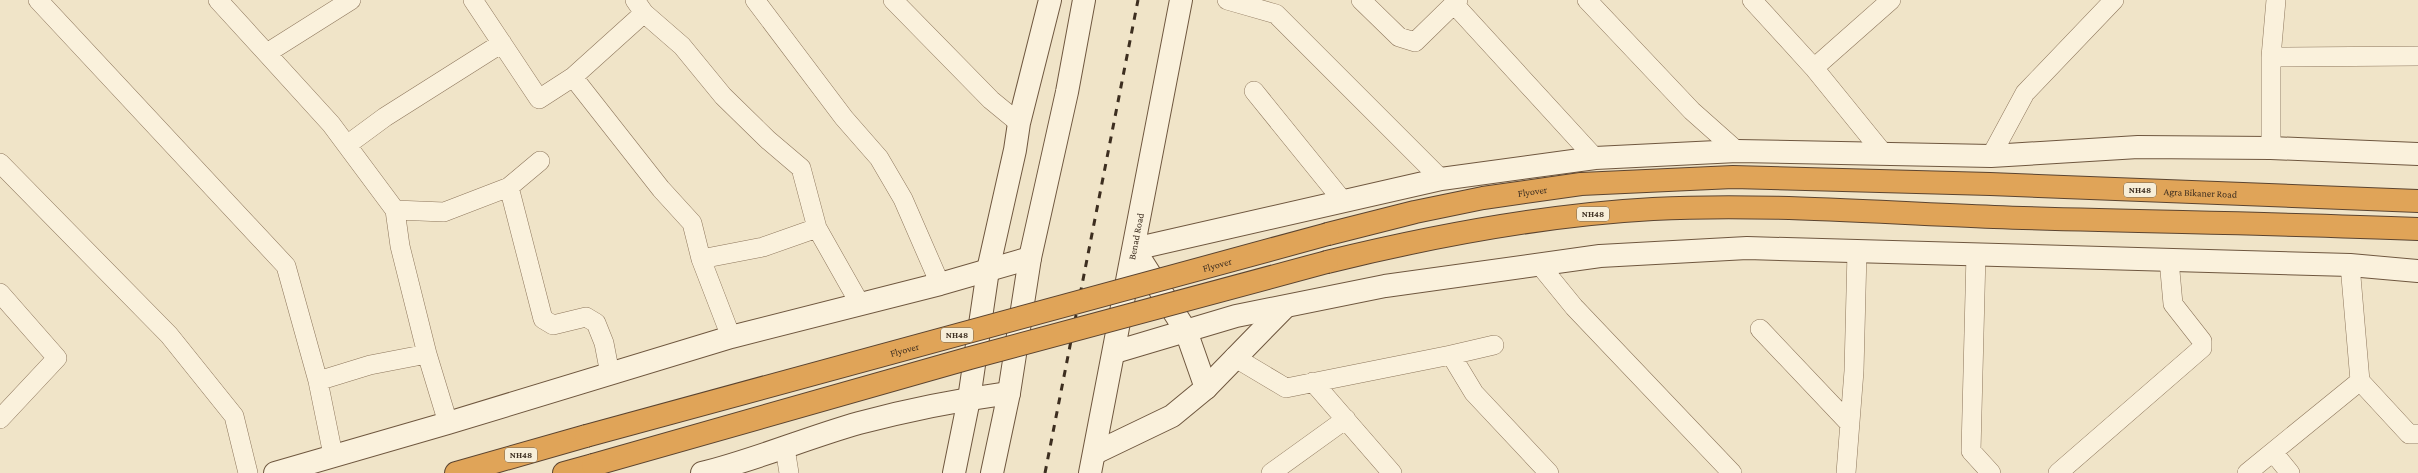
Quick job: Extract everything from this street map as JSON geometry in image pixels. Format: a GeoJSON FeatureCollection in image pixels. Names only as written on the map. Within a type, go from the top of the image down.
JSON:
{"type":"FeatureCollection","features":[{"type":"Feature","properties":{"kind":"highway","name":"Flyover"},"geometry":{"type":"LineString","coordinates":[[456,473],[586,436],[1415,212],[1483,198],[1581,184],[1733,177],[1862,181]]}},
{"type":"Feature","properties":{"kind":"highway","name":"Agra Bikaner Road"},"geometry":{"type":"LineString","coordinates":[[1862,181],[1990,184],[2418,201]]}},
{"type":"Feature","properties":{"kind":"highway","name":"NH48"},"geometry":{"type":"LineString","coordinates":[[564,473],[977,356],[1394,246],[1589,214],[1654,209],[1728,208],[1863,210],[1992,217],[2418,229]]}},
{"type":"Feature","properties":{"kind":"main road"},"geometry":{"type":"LineString","coordinates":[[954,473],[969,399],[988,270],[1015,150],[1019,124],[1050,0]]}},
{"type":"Feature","properties":{"kind":"main road"},"geometry":{"type":"LineString","coordinates":[[992,473],[1008,394],[1030,258],[1066,92],[1084,0]]}},
{"type":"Feature","properties":{"kind":"main road","name":"Benad Road"},"geometry":{"type":"LineString","coordinates":[[1093,463],[1181,0]]}},
{"type":"Feature","properties":{"kind":"main road"},"geometry":{"type":"LineString","coordinates":[[1206,388],[1186,331],[1134,249],[1441,179],[1595,158],[1737,152],[1883,153],[1991,156],[2138,147],[2271,148],[2418,154]]}},
{"type":"Feature","properties":{"kind":"main road"},"geometry":{"type":"LineString","coordinates":[[1115,352],[1236,316],[1284,308],[1385,286],[1600,256],[1747,248],[2350,265],[2418,271]]}},
{"type":"Feature","properties":{"kind":"main road"},"geometry":{"type":"LineString","coordinates":[[275,473],[448,423],[731,337],[940,284],[1030,258]]}},
{"type":"Feature","properties":{"kind":"main road"},"geometry":{"type":"LineString","coordinates":[[1093,463],[1172,416],[1206,388],[1234,357],[1284,308]]}},
{"type":"Feature","properties":{"kind":"main road"},"geometry":{"type":"LineString","coordinates":[[702,473],[785,448],[859,423],[969,399],[1008,394]]}},
{"type":"Feature","properties":{"kind":"street"},"geometry":{"type":"LineString","coordinates":[[38,0],[286,266],[318,381],[333,455]]}},
{"type":"Feature","properties":{"kind":"street"},"geometry":{"type":"LineString","coordinates":[[218,0],[331,124],[395,210],[400,246],[427,354],[448,423]]}},
{"type":"Feature","properties":{"kind":"street"},"geometry":{"type":"LineString","coordinates":[[267,53],[351,0]]}},
{"type":"Feature","properties":{"kind":"street"},"geometry":{"type":"LineString","coordinates":[[473,0],[539,99],[573,77],[639,6],[682,46],[723,96],[768,140],[801,168],[817,228],[860,304]]}},
{"type":"Feature","properties":{"kind":"street"},"geometry":{"type":"LineString","coordinates":[[755,0],[844,118],[879,158],[903,199],[940,284]]}},
{"type":"Feature","properties":{"kind":"street"},"geometry":{"type":"LineString","coordinates":[[893,0],[991,100],[1019,124]]}},
{"type":"Feature","properties":{"kind":"street"},"geometry":{"type":"LineString","coordinates":[[1227,0],[1276,14],[1441,179]]}},
{"type":"Feature","properties":{"kind":"street"},"geometry":{"type":"LineString","coordinates":[[1361,0],[1399,37],[1415,42],[1456,2],[1595,158]]}},
{"type":"Feature","properties":{"kind":"street"},"geometry":{"type":"LineString","coordinates":[[1587,0],[1692,111],[1737,152]]}},
{"type":"Feature","properties":{"kind":"street"},"geometry":{"type":"LineString","coordinates":[[1752,0],[1814,68],[1883,153]]}},
{"type":"Feature","properties":{"kind":"street"},"geometry":{"type":"LineString","coordinates":[[1814,68],[1891,0]]}},
{"type":"Feature","properties":{"kind":"street"},"geometry":{"type":"LineString","coordinates":[[1991,156],[2025,93],[2114,0]]}},
{"type":"Feature","properties":{"kind":"street"},"geometry":{"type":"LineString","coordinates":[[2271,148],[2271,57],[2276,0]]}},
{"type":"Feature","properties":{"kind":"street"},"geometry":{"type":"LineString","coordinates":[[347,145],[385,117],[502,43]]}},
{"type":"Feature","properties":{"kind":"street"},"geometry":{"type":"LineString","coordinates":[[2271,57],[2418,56]]}},
{"type":"Feature","properties":{"kind":"street"},"geometry":{"type":"LineString","coordinates":[[573,77],[661,189],[692,223],[701,259],[731,337]]}},
{"type":"Feature","properties":{"kind":"street"},"geometry":{"type":"LineString","coordinates":[[1254,91],[1343,201]]}},
{"type":"Feature","properties":{"kind":"street"},"geometry":{"type":"LineString","coordinates":[[395,210],[444,212],[509,187],[540,161]]}},
{"type":"Feature","properties":{"kind":"street"},"geometry":{"type":"LineString","coordinates":[[0,163],[169,335],[234,416],[248,473]]}},
{"type":"Feature","properties":{"kind":"street"},"geometry":{"type":"LineString","coordinates":[[509,187],[543,319],[553,325],[586,317],[596,323],[604,343],[610,374]]}},
{"type":"Feature","properties":{"kind":"street"},"geometry":{"type":"LineString","coordinates":[[701,259],[763,247],[817,228]]}},
{"type":"Feature","properties":{"kind":"street"},"geometry":{"type":"LineString","coordinates":[[1846,473],[1854,371],[1857,252]]}},
{"type":"Feature","properties":{"kind":"street"},"geometry":{"type":"LineString","coordinates":[[1976,254],[1971,451],[1991,473]]}},
{"type":"Feature","properties":{"kind":"street"},"geometry":{"type":"LineString","coordinates":[[2058,473],[2202,348],[2202,341],[2173,304],[2168,260]]}},
{"type":"Feature","properties":{"kind":"street"},"geometry":{"type":"LineString","coordinates":[[1539,264],[1574,307],[1732,473]]}},
{"type":"Feature","properties":{"kind":"street"},"geometry":{"type":"LineString","coordinates":[[2350,265],[2360,381],[2409,434],[2418,434]]}},
{"type":"Feature","properties":{"kind":"street"},"geometry":{"type":"LineString","coordinates":[[0,292],[57,358],[0,419]]}},
{"type":"Feature","properties":{"kind":"street"},"geometry":{"type":"LineString","coordinates":[[1760,329],[1850,424]]}},
{"type":"Feature","properties":{"kind":"street"},"geometry":{"type":"LineString","coordinates":[[1234,357],[1286,388],[1494,345]]}},
{"type":"Feature","properties":{"kind":"street"},"geometry":{"type":"LineString","coordinates":[[318,381],[370,365],[427,354]]}},
{"type":"Feature","properties":{"kind":"street"},"geometry":{"type":"LineString","coordinates":[[1451,355],[1474,393],[1549,473]]}},
{"type":"Feature","properties":{"kind":"street"},"geometry":{"type":"LineString","coordinates":[[2247,473],[2360,381]]}},
{"type":"Feature","properties":{"kind":"street"},"geometry":{"type":"LineString","coordinates":[[1314,382],[1392,473]]}},
{"type":"Feature","properties":{"kind":"street"},"geometry":{"type":"LineString","coordinates":[[1271,473],[1346,419]]}},
{"type":"Feature","properties":{"kind":"street"},"geometry":{"type":"LineString","coordinates":[[785,448],[789,473]]}},
{"type":"Feature","properties":{"kind":"street"},"geometry":{"type":"LineString","coordinates":[[2273,452],[2290,473]]}},
{"type":"Feature","properties":{"kind":"railway"},"geometry":{"type":"LineString","coordinates":[[1045,473],[1138,0]]}}]}
